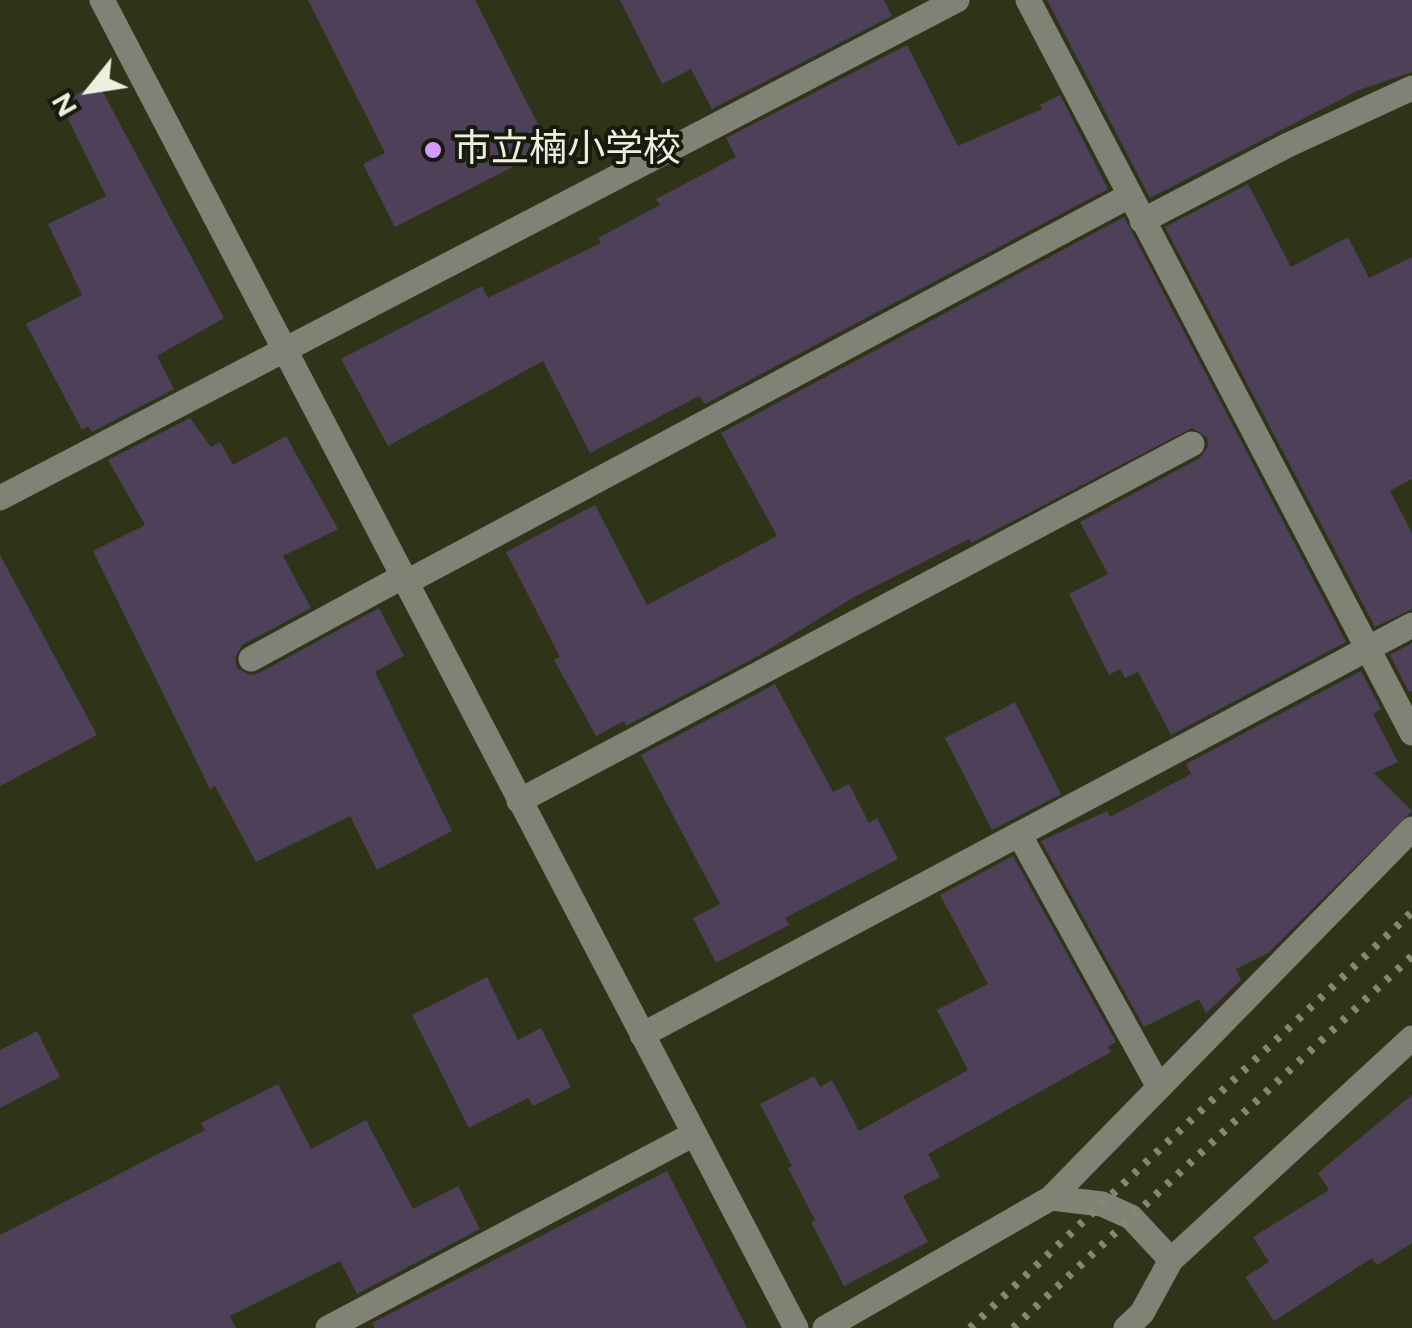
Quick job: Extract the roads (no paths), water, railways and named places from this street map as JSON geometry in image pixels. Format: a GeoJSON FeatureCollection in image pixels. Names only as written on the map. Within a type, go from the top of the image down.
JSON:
{"type":"FeatureCollection","features":[{"type":"Feature","properties":{"kind":"street"},"geometry":{"type":"LineString","coordinates":[[102,0],[796,1328]]}},
{"type":"Feature","properties":{"kind":"street"},"geometry":{"type":"LineString","coordinates":[[0,498],[957,0]]}},
{"type":"Feature","properties":{"kind":"street"},"geometry":{"type":"LineString","coordinates":[[1028,0],[1412,733]]}},
{"type":"Feature","properties":{"kind":"street"},"geometry":{"type":"LineString","coordinates":[[1142,221],[1288,145],[1412,88]]}},
{"type":"Feature","properties":{"kind":"street"},"geometry":{"type":"LineString","coordinates":[[251,659],[1129,196]]}},
{"type":"Feature","properties":{"kind":"street"},"geometry":{"type":"LineString","coordinates":[[519,801],[1192,444]]}},
{"type":"Feature","properties":{"kind":"street"},"geometry":{"type":"LineString","coordinates":[[642,1035],[1412,625]]}},
{"type":"Feature","properties":{"kind":"street"},"geometry":{"type":"LineString","coordinates":[[825,1328],[1051,1198],[1412,829]]}},
{"type":"Feature","properties":{"kind":"street"},"geometry":{"type":"LineString","coordinates":[[1018,834],[1158,1088]]}},
{"type":"Feature","properties":{"kind":"street"},"geometry":{"type":"LineString","coordinates":[[1126,1328],[1142,1313],[1171,1260],[1412,1038]]}},
{"type":"Feature","properties":{"kind":"street"},"geometry":{"type":"LineString","coordinates":[[328,1328],[694,1134]]}},
{"type":"Feature","properties":{"kind":"street"},"geometry":{"type":"LineString","coordinates":[[1051,1198],[1102,1204],[1131,1217],[1171,1260]]}},
{"type":"Feature","properties":{"kind":"railway"},"geometry":{"type":"LineString","coordinates":[[970,1328],[1412,912]]}},
{"type":"Feature","properties":{"kind":"railway"},"geometry":{"type":"LineString","coordinates":[[1013,1328],[1412,956]]}},
{"type":"Feature","properties":{"kind":"place","name":"市立楠小学校"},"geometry":{"type":"Point","coordinates":[433,150]}}]}
